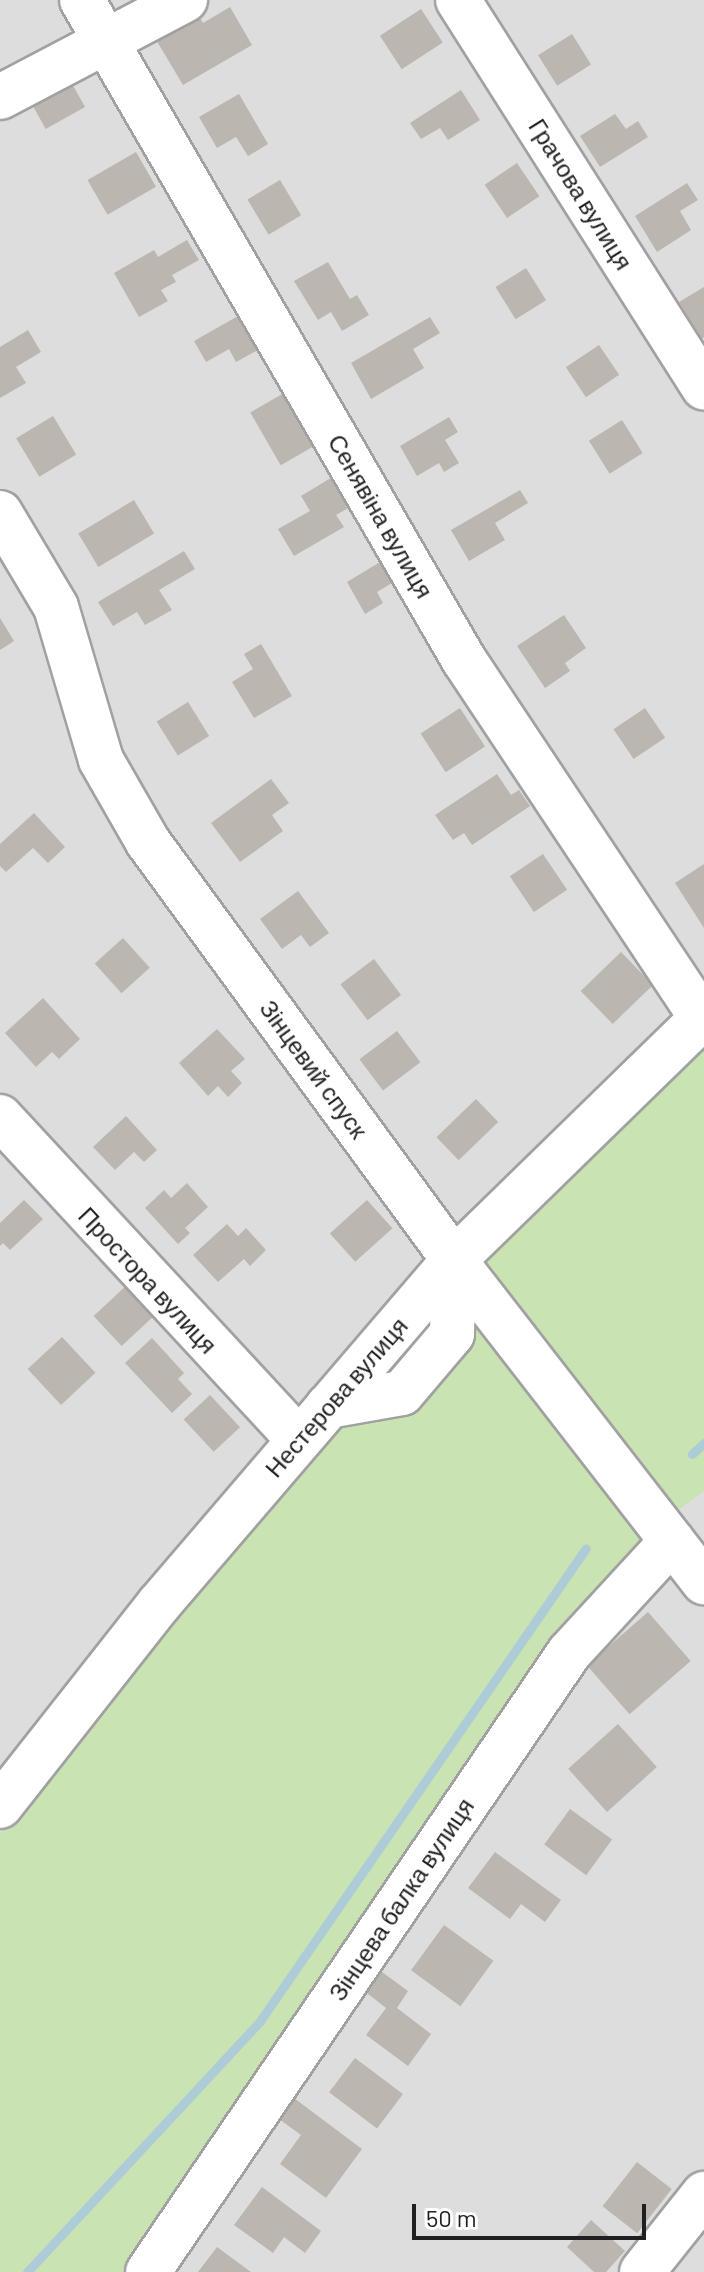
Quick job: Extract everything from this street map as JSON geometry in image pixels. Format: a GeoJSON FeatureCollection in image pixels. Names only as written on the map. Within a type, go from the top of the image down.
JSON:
{"type":"FeatureCollection","features":[{"type":"Feature","properties":{"kind":"street","name":"Сенявіна вулиця"},"geometry":{"type":"LineString","coordinates":[[82,0],[464,660],[703,1017]]}},
{"type":"Feature","properties":{"kind":"street"},"geometry":{"type":"LineString","coordinates":[[0,97],[185,0]]}},
{"type":"Feature","properties":{"kind":"street","name":"Грачова вулиця"},"geometry":{"type":"LineString","coordinates":[[458,0],[704,388]]}},
{"type":"Feature","properties":{"kind":"street","name":"Зінцевий спуск"},"geometry":{"type":"LineString","coordinates":[[0,513],[56,607],[101,760],[148,842],[454,1260],[704,1582]]}},
{"type":"Feature","properties":{"kind":"street","name":"Нестерова вулиця"},"geometry":{"type":"LineString","coordinates":[[0,1806],[159,1604],[454,1260],[703,1017]]}},
{"type":"Feature","properties":{"kind":"street","name":"Простора вулиця"},"geometry":{"type":"LineString","coordinates":[[0,1117],[299,1440]]}},
{"type":"Feature","properties":{"kind":"street","name":"Зінцева балка вулиця"},"geometry":{"type":"LineString","coordinates":[[148,2272],[569,1653],[672,1541]]}},
{"type":"Feature","properties":{"kind":"street"},"geometry":{"type":"LineString","coordinates":[[642,2272],[704,2194]]}},
{"type":"Feature","properties":{"kind":"shaded area"},"geometry":{"type":"Polygon","coordinates":[[[0,0],[704,0],[704,2272],[0,2272],[0,0]]]}},
{"type":"Feature","properties":{"kind":"green space"},"geometry":{"type":"Polygon","coordinates":[[[704,1041],[704,1491],[670,1516],[476,1262],[704,1041]]]}},
{"type":"Feature","properties":{"kind":"green space"},"geometry":{"type":"Polygon","coordinates":[[[453,1286],[653,1537],[556,1643],[123,2272],[0,2272],[0,1834],[171,1618],[453,1286]]]}},
{"type":"Feature","properties":{"kind":"building"},"geometry":{"type":"Polygon","coordinates":[[[230,7],[252,45],[183,85],[155,38],[197,13],[203,23],[230,7]]]}},
{"type":"Feature","properties":{"kind":"building"},"geometry":{"type":"Polygon","coordinates":[[[421,9],[443,43],[402,69],[380,36],[421,9]]]}},
{"type":"Feature","properties":{"kind":"building"},"geometry":{"type":"Polygon","coordinates":[[[572,34],[591,65],[557,86],[538,55],[572,34]]]}},
{"type":"Feature","properties":{"kind":"building"},"geometry":{"type":"Polygon","coordinates":[[[70,80],[85,107],[46,129],[31,102],[70,80]]]}},
{"type":"Feature","properties":{"kind":"building"},"geometry":{"type":"Polygon","coordinates":[[[461,90],[480,120],[448,140],[440,128],[421,139],[410,123],[461,90]]]}},
{"type":"Feature","properties":{"kind":"building"},"geometry":{"type":"Polygon","coordinates":[[[239,94],[268,144],[248,156],[236,137],[217,148],[199,117],[239,94]]]}},
{"type":"Feature","properties":{"kind":"building"},"geometry":{"type":"Polygon","coordinates":[[[615,114],[626,129],[638,121],[648,137],[600,167],[580,136],[615,114]]]}},
{"type":"Feature","properties":{"kind":"building"},"geometry":{"type":"Polygon","coordinates":[[[136,152],[156,187],[108,215],[88,180],[136,152]]]}},
{"type":"Feature","properties":{"kind":"building"},"geometry":{"type":"Polygon","coordinates":[[[517,163],[539,196],[507,218],[485,185],[517,163]]]}},
{"type":"Feature","properties":{"kind":"building"},"geometry":{"type":"Polygon","coordinates":[[[280,180],[301,215],[269,235],[247,200],[280,180]]]}},
{"type":"Feature","properties":{"kind":"building"},"geometry":{"type":"Polygon","coordinates":[[[687,183],[698,200],[680,211],[691,230],[657,252],[635,216],[687,183]]]}},
{"type":"Feature","properties":{"kind":"building"},"geometry":{"type":"Polygon","coordinates":[[[187,240],[199,260],[172,275],[176,282],[161,290],[168,301],[139,317],[114,273],[154,250],[158,257],[187,240]]]}},
{"type":"Feature","properties":{"kind":"building"},"geometry":{"type":"Polygon","coordinates":[[[328,262],[350,299],[357,295],[369,315],[342,331],[331,312],[318,320],[294,281],[328,262]]]}},
{"type":"Feature","properties":{"kind":"building"},"geometry":{"type":"Polygon","coordinates":[[[526,268],[546,300],[516,319],[495,287],[526,268]]]}},
{"type":"Feature","properties":{"kind":"building"},"geometry":{"type":"Polygon","coordinates":[[[704,287],[704,337],[702,339],[679,302],[704,287]]]}},
{"type":"Feature","properties":{"kind":"building"},"geometry":{"type":"Polygon","coordinates":[[[238,316],[258,350],[236,362],[229,349],[206,362],[194,341],[238,316]]]}},
{"type":"Feature","properties":{"kind":"building"},"geometry":{"type":"Polygon","coordinates":[[[430,317],[440,333],[413,349],[424,368],[371,399],[351,363],[430,317]]]}},
{"type":"Feature","properties":{"kind":"building"},"geometry":{"type":"Polygon","coordinates":[[[28,330],[41,352],[16,367],[26,383],[0,398],[0,347],[28,330]]]}},
{"type":"Feature","properties":{"kind":"building"},"geometry":{"type":"Polygon","coordinates":[[[599,345],[619,375],[586,397],[566,367],[599,345]]]}},
{"type":"Feature","properties":{"kind":"building"},"geometry":{"type":"Polygon","coordinates":[[[284,393],[314,446],[281,465],[250,412],[284,393]]]}},
{"type":"Feature","properties":{"kind":"building"},"geometry":{"type":"Polygon","coordinates":[[[53,416],[76,455],[39,477],[16,438],[53,416]]]}},
{"type":"Feature","properties":{"kind":"building"},"geometry":{"type":"Polygon","coordinates":[[[449,417],[458,432],[445,440],[459,463],[444,472],[439,463],[417,476],[400,446],[449,417]]]}},
{"type":"Feature","properties":{"kind":"building"},"geometry":{"type":"Polygon","coordinates":[[[622,420],[643,453],[610,474],[589,441],[622,420]]]}},
{"type":"Feature","properties":{"kind":"building"},"geometry":{"type":"Polygon","coordinates":[[[334,476],[352,506],[336,515],[344,527],[294,556],[278,529],[310,511],[301,496],[334,476]]]}},
{"type":"Feature","properties":{"kind":"building"},"geometry":{"type":"Polygon","coordinates":[[[520,490],[528,503],[495,523],[505,540],[469,561],[451,530],[520,490]]]}},
{"type":"Feature","properties":{"kind":"building"},"geometry":{"type":"Polygon","coordinates":[[[134,500],[154,533],[98,567],[78,533],[134,500]]]}},
{"type":"Feature","properties":{"kind":"building"},"geometry":{"type":"Polygon","coordinates":[[[184,551],[195,569],[159,590],[172,610],[145,625],[137,612],[113,626],[98,602],[184,551]]]}},
{"type":"Feature","properties":{"kind":"building"},"geometry":{"type":"Polygon","coordinates":[[[380,562],[392,583],[377,592],[383,603],[365,614],[347,582],[380,562]]]}},
{"type":"Feature","properties":{"kind":"building"},"geometry":{"type":"Polygon","coordinates":[[[564,615],[586,648],[565,663],[570,671],[545,688],[517,646],[564,615]]]}},
{"type":"Feature","properties":{"kind":"building"},"geometry":{"type":"Polygon","coordinates":[[[0,618],[14,641],[0,650],[0,618]]]}},
{"type":"Feature","properties":{"kind":"building"},"geometry":{"type":"Polygon","coordinates":[[[261,644],[292,696],[254,718],[232,682],[253,669],[244,654],[261,644]]]}},
{"type":"Feature","properties":{"kind":"building"},"geometry":{"type":"Polygon","coordinates":[[[188,702],[209,736],[178,756],[157,722],[188,702]]]}},
{"type":"Feature","properties":{"kind":"building"},"geometry":{"type":"Polygon","coordinates":[[[460,708],[485,747],[446,772],[421,734],[460,708]]]}},
{"type":"Feature","properties":{"kind":"building"},"geometry":{"type":"Polygon","coordinates":[[[645,708],[665,738],[634,759],[613,729],[645,708]]]}},
{"type":"Feature","properties":{"kind":"building"},"geometry":{"type":"Polygon","coordinates":[[[497,774],[511,795],[519,790],[530,806],[472,845],[464,833],[453,840],[435,815],[497,774]]]}},
{"type":"Feature","properties":{"kind":"building"},"geometry":{"type":"Polygon","coordinates":[[[271,779],[289,803],[272,815],[283,831],[240,862],[211,823],[271,779]]]}},
{"type":"Feature","properties":{"kind":"building"},"geometry":{"type":"Polygon","coordinates":[[[34,813],[65,847],[48,863],[33,848],[6,872],[0,866],[0,844],[34,813]]]}},
{"type":"Feature","properties":{"kind":"building"},"geometry":{"type":"Polygon","coordinates":[[[543,854],[567,890],[534,912],[510,876],[543,854]]]}},
{"type":"Feature","properties":{"kind":"building"},"geometry":{"type":"Polygon","coordinates":[[[704,864],[704,928],[675,883],[704,864]]]}},
{"type":"Feature","properties":{"kind":"building"},"geometry":{"type":"Polygon","coordinates":[[[298,891],[329,933],[310,947],[301,935],[282,949],[260,919],[298,891]]]}},
{"type":"Feature","properties":{"kind":"building"},"geometry":{"type":"Polygon","coordinates":[[[123,938],[150,968],[122,993],[95,963],[123,938]]]}},
{"type":"Feature","properties":{"kind":"building"},"geometry":{"type":"Polygon","coordinates":[[[621,952],[653,985],[613,1024],[581,991],[621,952]]]}},
{"type":"Feature","properties":{"kind":"building"},"geometry":{"type":"Polygon","coordinates":[[[374,959],[401,995],[368,1020],[340,984],[374,959]]]}},
{"type":"Feature","properties":{"kind":"building"},"geometry":{"type":"Polygon","coordinates":[[[43,998],[80,1039],[59,1059],[52,1052],[36,1067],[5,1033],[43,998]]]}},
{"type":"Feature","properties":{"kind":"building"},"geometry":{"type":"Polygon","coordinates":[[[217,1029],[245,1059],[231,1071],[242,1083],[228,1097],[218,1086],[208,1096],[179,1063],[217,1029]]]}},
{"type":"Feature","properties":{"kind":"building"},"geometry":{"type":"Polygon","coordinates":[[[397,1031],[420,1062],[383,1090],[359,1059],[397,1031]]]}},
{"type":"Feature","properties":{"kind":"building"},"geometry":{"type":"Polygon","coordinates":[[[476,1099],[498,1122],[459,1160],[436,1137],[476,1099]]]}},
{"type":"Feature","properties":{"kind":"building"},"geometry":{"type":"Polygon","coordinates":[[[126,1116],[157,1150],[144,1162],[134,1152],[115,1170],[93,1147],[126,1116]]]}},
{"type":"Feature","properties":{"kind":"building"},"geometry":{"type":"Polygon","coordinates":[[[187,1183],[208,1207],[185,1228],[190,1233],[178,1244],[145,1208],[164,1190],[171,1198],[187,1183]]]}},
{"type":"Feature","properties":{"kind":"building"},"geometry":{"type":"Polygon","coordinates":[[[24,1200],[43,1219],[10,1250],[3,1243],[0,1246],[0,1223],[24,1200]]]}},
{"type":"Feature","properties":{"kind":"building"},"geometry":{"type":"Polygon","coordinates":[[[367,1200],[392,1228],[355,1262],[330,1233],[367,1200]]]}},
{"type":"Feature","properties":{"kind":"building"},"geometry":{"type":"Polygon","coordinates":[[[227,1224],[238,1236],[246,1228],[266,1250],[250,1266],[244,1259],[218,1282],[193,1255],[227,1224]]]}},
{"type":"Feature","properties":{"kind":"building"},"geometry":{"type":"Polygon","coordinates":[[[128,1284],[156,1314],[122,1346],[94,1316],[128,1284]]]}},
{"type":"Feature","properties":{"kind":"building"},"geometry":{"type":"Polygon","coordinates":[[[62,1337],[95,1373],[61,1405],[28,1369],[62,1337]]]}},
{"type":"Feature","properties":{"kind":"building"},"geometry":{"type":"Polygon","coordinates":[[[152,1338],[184,1373],[178,1379],[192,1394],[172,1413],[125,1363],[152,1338]]]}},
{"type":"Feature","properties":{"kind":"building"},"geometry":{"type":"Polygon","coordinates":[[[210,1395],[240,1427],[214,1452],[184,1420],[210,1395]]]}},
{"type":"Feature","properties":{"kind":"building"},"geometry":{"type":"Polygon","coordinates":[[[648,1612],[691,1661],[630,1714],[587,1665],[648,1612]]]}},
{"type":"Feature","properties":{"kind":"building"},"geometry":{"type":"Polygon","coordinates":[[[618,1724],[657,1767],[607,1812],[568,1769],[618,1724]]]}},
{"type":"Feature","properties":{"kind":"building"},"geometry":{"type":"Polygon","coordinates":[[[570,1809],[612,1840],[586,1875],[544,1845],[570,1809]]]}},
{"type":"Feature","properties":{"kind":"building"},"geometry":{"type":"Polygon","coordinates":[[[495,1852],[561,1900],[545,1922],[521,1904],[510,1919],[468,1888],[495,1852]]]}},
{"type":"Feature","properties":{"kind":"building"},"geometry":{"type":"Polygon","coordinates":[[[444,1925],[493,1961],[460,2006],[411,1970],[444,1925]]]}},
{"type":"Feature","properties":{"kind":"building"},"geometry":{"type":"Polygon","coordinates":[[[382,1972],[408,1991],[397,2008],[431,2034],[408,2066],[366,2035],[386,2008],[367,1993],[382,1972]]]}},
{"type":"Feature","properties":{"kind":"building"},"geometry":{"type":"Polygon","coordinates":[[[355,2058],[403,2094],[377,2128],[329,2092],[355,2058]]]}},
{"type":"Feature","properties":{"kind":"building"},"geometry":{"type":"Polygon","coordinates":[[[294,2098],[362,2149],[326,2198],[280,2164],[301,2135],[279,2119],[294,2098]]]}},
{"type":"Feature","properties":{"kind":"building"},"geometry":{"type":"Polygon","coordinates":[[[637,2162],[672,2189],[637,2233],[603,2206],[637,2162]]]}},
{"type":"Feature","properties":{"kind":"building"},"geometry":{"type":"Polygon","coordinates":[[[262,2187],[321,2231],[305,2253],[284,2237],[273,2253],[234,2225],[262,2187]]]}},
{"type":"Feature","properties":{"kind":"building"},"geometry":{"type":"Polygon","coordinates":[[[591,2220],[625,2251],[606,2272],[594,2272],[567,2247],[591,2220]]]}},
{"type":"Feature","properties":{"kind":"building"},"geometry":{"type":"Polygon","coordinates":[[[217,2247],[251,2272],[198,2272],[217,2247]]]}},
{"type":"Feature","properties":{"kind":"waterway"},"geometry":{"type":"LineString","coordinates":[[692,1454],[704,1443]]}},
{"type":"Feature","properties":{"kind":"waterway"},"geometry":{"type":"LineString","coordinates":[[27,2272],[260,2021],[586,1548]]}}]}
